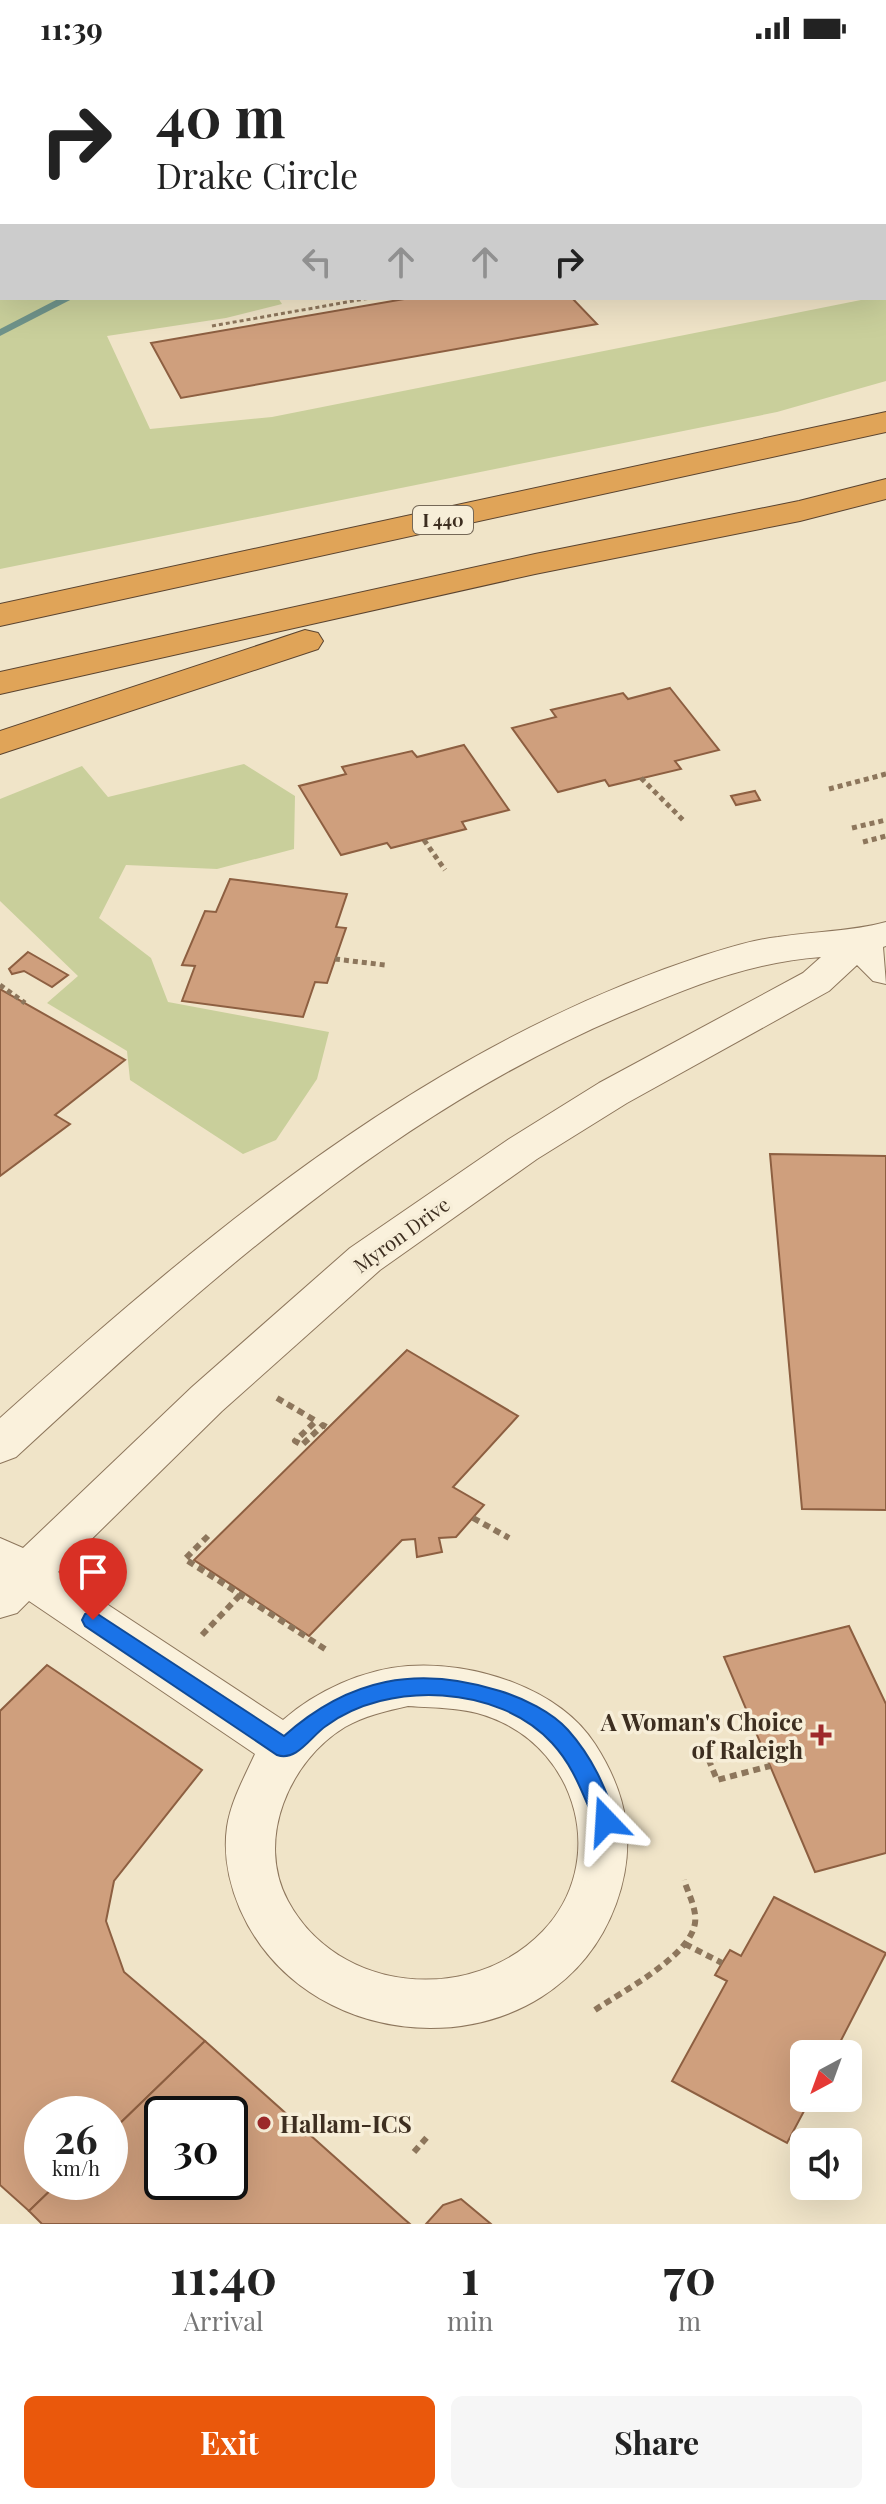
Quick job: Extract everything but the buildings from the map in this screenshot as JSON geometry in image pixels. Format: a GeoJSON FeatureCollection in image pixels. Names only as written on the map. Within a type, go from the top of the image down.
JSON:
{"type":"FeatureCollection","features":[{"type":"Feature","properties":{"kind":"highway","name":"I 440"},"geometry":{"type":"LineString","coordinates":[[0,615],[886,422]]}},
{"type":"Feature","properties":{"kind":"highway"},"geometry":{"type":"LineString","coordinates":[[0,683],[535,564],[800,511],[886,489]]}},
{"type":"Feature","properties":{"kind":"highway"},"geometry":{"type":"LineString","coordinates":[[0,743],[535,564]]}},
{"type":"Feature","properties":{"kind":"street","name":"Myron Drive"},"geometry":{"type":"LineString","coordinates":[[0,1445],[143,1315],[303,1181],[452,1084],[587,1013],[676,979],[763,951],[877,950]]}},
{"type":"Feature","properties":{"kind":"street","name":"Myron Drive"},"geometry":{"type":"LineString","coordinates":[[8,1577],[365,1259],[523,1149],[613,1093],[877,950]]}},
{"type":"Feature","properties":{"kind":"street"},"geometry":{"type":"LineString","coordinates":[[8,1577],[167,1670],[285,1748]]}},
{"type":"Feature","properties":{"kind":"street"},"geometry":{"type":"LineString","coordinates":[[408,1686],[464,1689],[515,1705],[558,1734],[589,1775],[606,1821],[604,1871],[587,1919],[552,1960],[511,1986],[452,2005],[399,2002],[340,1983],[291,1947],[260,1901],[249,1848],[258,1795],[285,1748],[319,1718],[362,1697],[408,1686]]}},
{"type":"Feature","properties":{"kind":"path"},"geometry":{"type":"LineString","coordinates":[[212,326],[355,300]]}},
{"type":"Feature","properties":{"kind":"path"},"geometry":{"type":"LineString","coordinates":[[829,789],[886,774]]}},
{"type":"Feature","properties":{"kind":"path"},"geometry":{"type":"LineString","coordinates":[[641,778],[683,820]]}},
{"type":"Feature","properties":{"kind":"path"},"geometry":{"type":"LineString","coordinates":[[852,828],[886,820]]}},
{"type":"Feature","properties":{"kind":"path"},"geometry":{"type":"LineString","coordinates":[[863,842],[886,836]]}},
{"type":"Feature","properties":{"kind":"path"},"geometry":{"type":"LineString","coordinates":[[424,840],[445,870]]}},
{"type":"Feature","properties":{"kind":"path"},"geometry":{"type":"LineString","coordinates":[[335,959],[385,965]]}},
{"type":"Feature","properties":{"kind":"path"},"geometry":{"type":"LineString","coordinates":[[0,985],[25,1003]]}},
{"type":"Feature","properties":{"kind":"path"},"geometry":{"type":"LineString","coordinates":[[279,1399],[316,1421],[295,1441],[302,1445],[323,1425],[328,1428]]}},
{"type":"Feature","properties":{"kind":"path"},"geometry":{"type":"LineString","coordinates":[[473,1518],[509,1538]]}},
{"type":"Feature","properties":{"kind":"path"},"geometry":{"type":"LineString","coordinates":[[208,1536],[199,1550],[185,1559],[325,1649]]}},
{"type":"Feature","properties":{"kind":"path"},"geometry":{"type":"LineString","coordinates":[[167,1670],[241,1593]]}},
{"type":"Feature","properties":{"kind":"path"},"geometry":{"type":"LineString","coordinates":[[704,1748],[717,1780],[770,1766]]}},
{"type":"Feature","properties":{"kind":"path"},"geometry":{"type":"LineString","coordinates":[[595,2010],[685,1944],[695,1923],[684,1880]]}},
{"type":"Feature","properties":{"kind":"path"},"geometry":{"type":"LineString","coordinates":[[685,1944],[722,1963]]}},
{"type":"Feature","properties":{"kind":"path"},"geometry":{"type":"LineString","coordinates":[[414,2152],[428,2136]]}},
{"type":"Feature","properties":{"kind":"green space"},"geometry":{"type":"Polygon","coordinates":[[[0,300],[279,300],[282,304],[226,318],[107,336],[150,429],[272,417],[861,300],[886,300],[886,381],[777,412],[0,569],[0,300]]]}},
{"type":"Feature","properties":{"kind":"green space"},"geometry":{"type":"Polygon","coordinates":[[[244,764],[295,796],[294,849],[217,869],[126,865],[99,918],[151,958],[168,1002],[329,1032],[317,1079],[276,1140],[243,1154],[130,1080],[127,1051],[47,1003],[78,976],[0,901],[0,799],[82,766],[108,797],[244,764]]]}},
{"type":"Feature","properties":{"kind":"waterway"},"geometry":{"type":"LineString","coordinates":[[0,333],[64,300]]}},
{"type":"Feature","properties":{"kind":"place","name":"A Woman's Choice of Raleigh"},"geometry":{"type":"Point","coordinates":[821,1735]}},
{"type":"Feature","properties":{"kind":"place","name":"Hallam-ICS"},"geometry":{"type":"Point","coordinates":[264,2123]}},
{"type":"Feature","properties":{"kind":"route"},"geometry":{"type":"LineString","coordinates":[[93,1620],[285,1748],[319,1718],[362,1697],[408,1686],[464,1689],[515,1705],[558,1734],[589,1775],[606,1821]]}}]}
